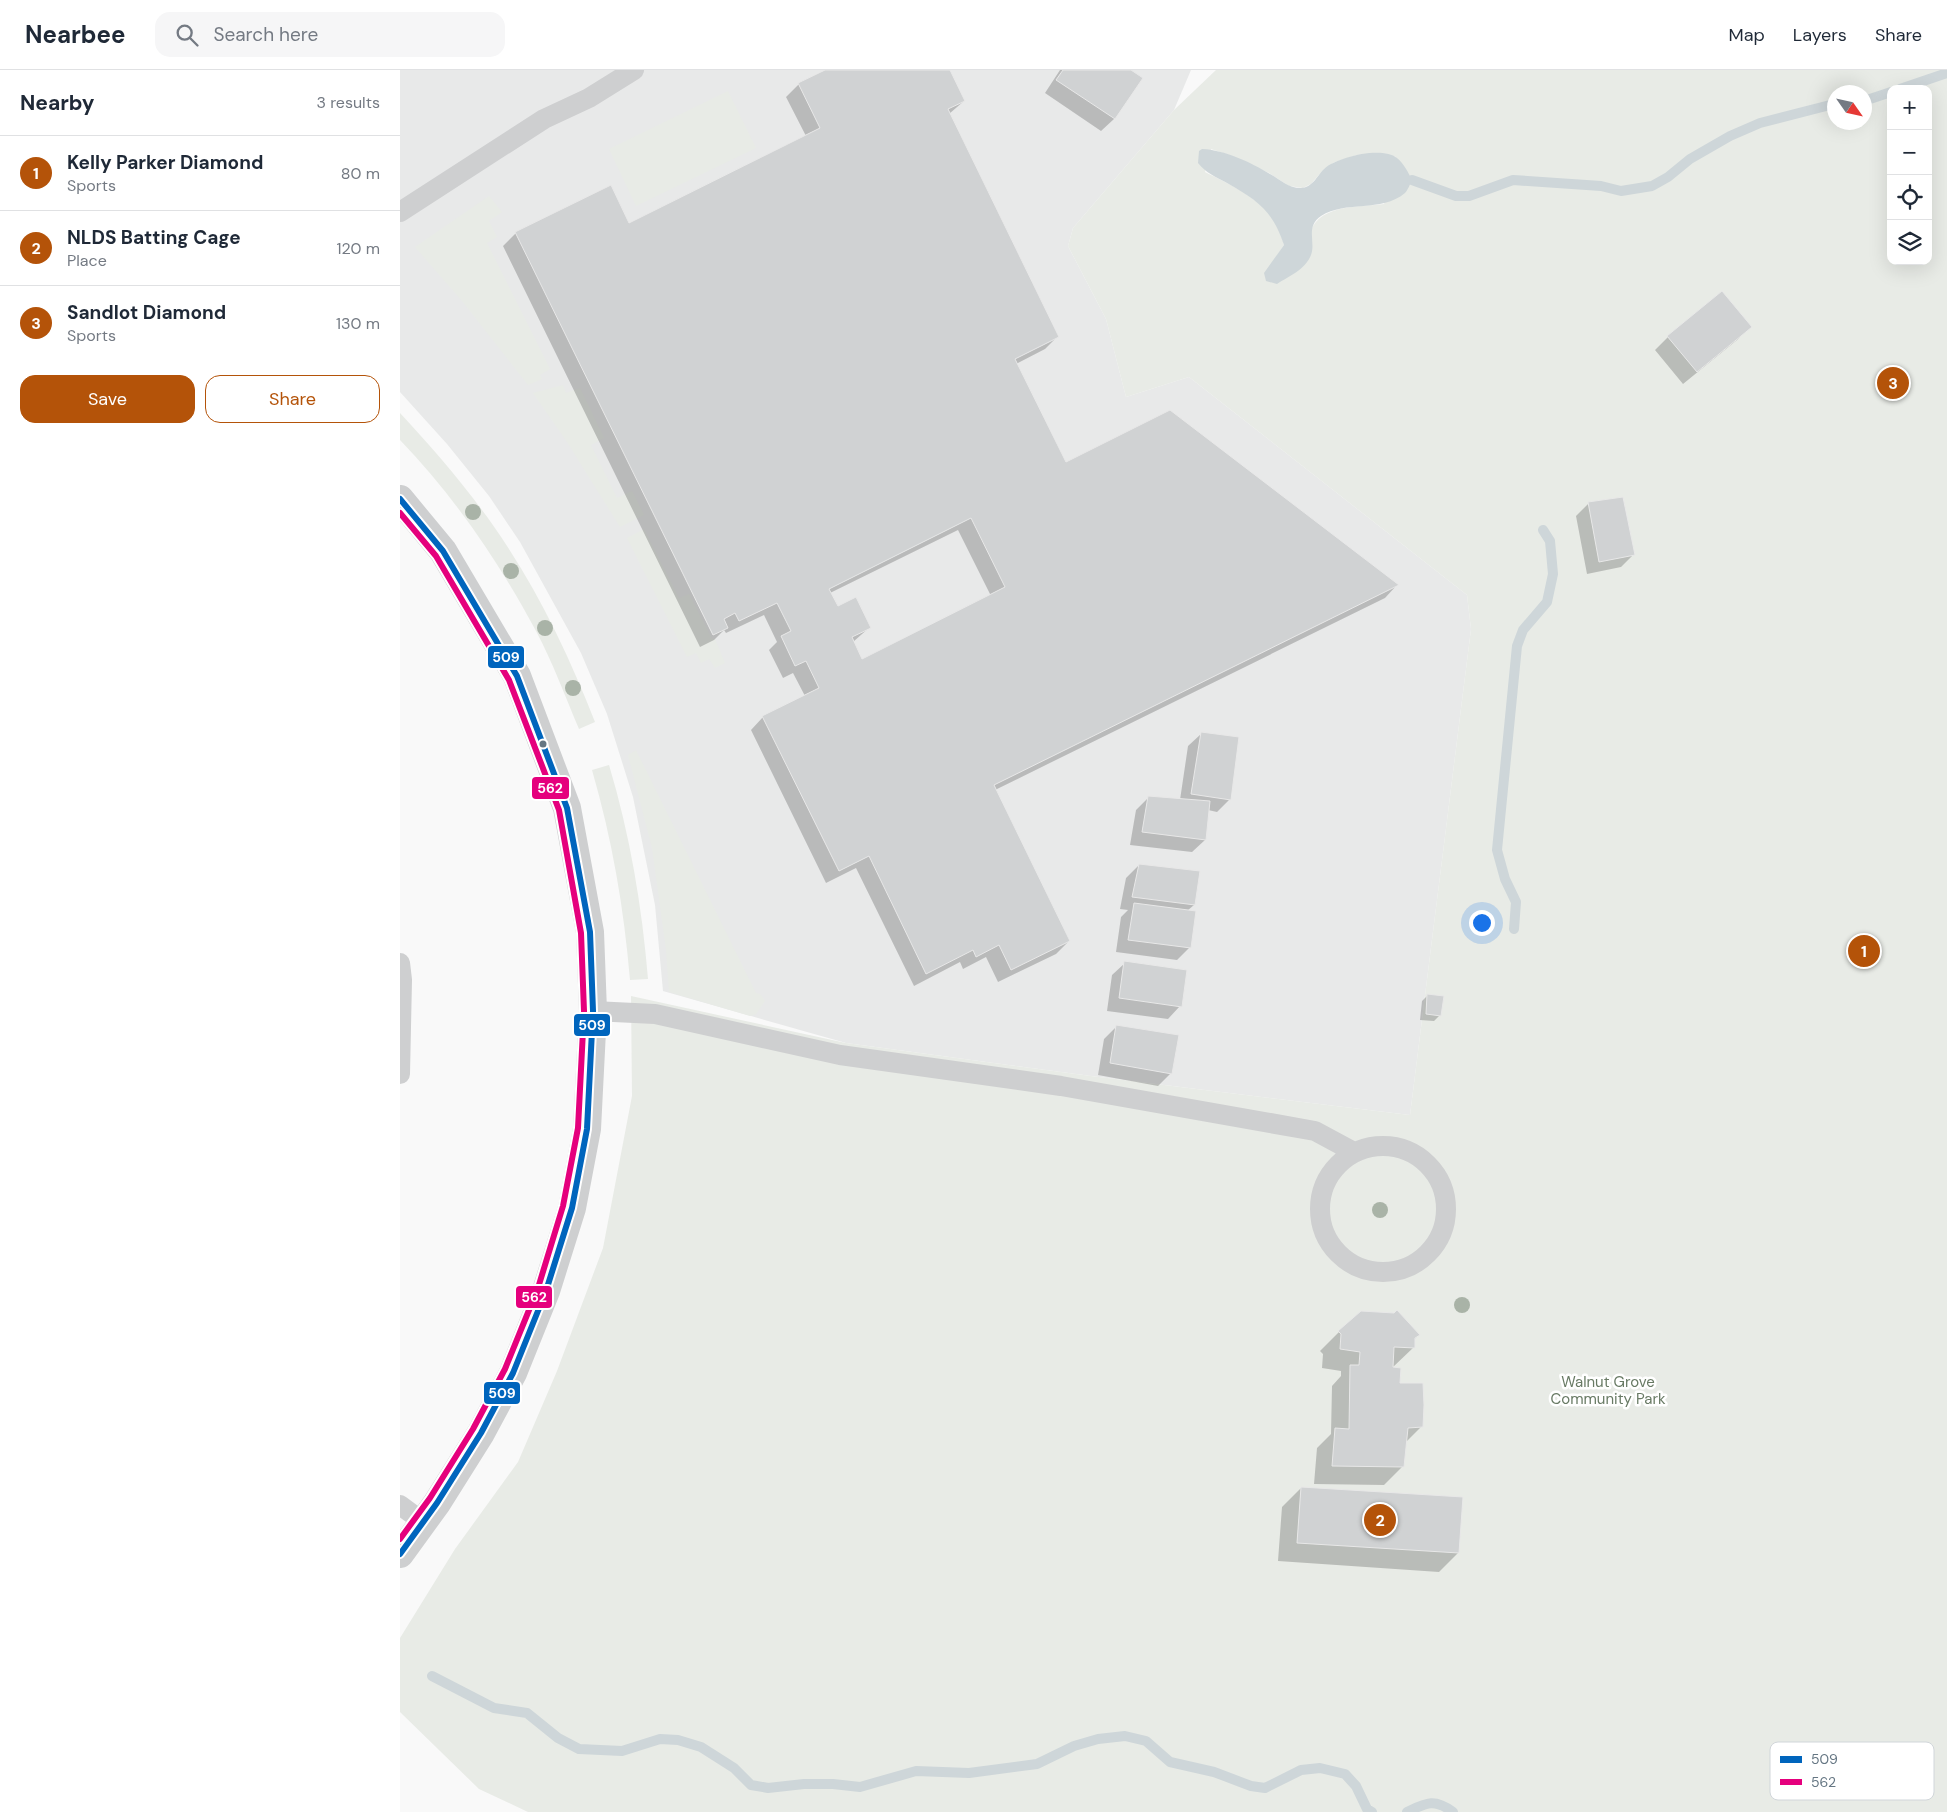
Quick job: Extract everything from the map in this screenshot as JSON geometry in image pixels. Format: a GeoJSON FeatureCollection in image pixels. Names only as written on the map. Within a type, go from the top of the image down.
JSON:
{"type":"FeatureCollection","features":[{"type":"Feature","properties":{"kind":"street"},"geometry":{"type":"LineString","coordinates":[[400,499],[443,551],[521,685],[567,808],[590,932],[593,1011],[587,1129],[572,1208],[546,1291],[513,1373],[481,1433],[437,1503],[400,1554]]}},
{"type":"Feature","properties":{"kind":"lane"},"geometry":{"type":"LineString","coordinates":[[400,212],[544,119],[589,98],[634,70]]}},
{"type":"Feature","properties":{"kind":"lane"},"geometry":{"type":"LineString","coordinates":[[400,963],[402,980],[400,1074]]}},
{"type":"Feature","properties":{"kind":"lane"},"geometry":{"type":"LineString","coordinates":[[593,1011],[655,1014],[840,1055],[1078,1089],[1315,1131],[1354,1152],[1392,1146],[1412,1152],[1428,1164],[1440,1180],[1446,1199],[1446,1220],[1439,1239],[1426,1255],[1409,1266],[1390,1272],[1370,1271],[1351,1264],[1335,1251],[1325,1234],[1320,1215],[1321,1196],[1327,1178],[1339,1163],[1354,1152]]}},
{"type":"Feature","properties":{"kind":"lane"},"geometry":{"type":"LineString","coordinates":[[400,1505],[423,1522]]}},
{"type":"Feature","properties":{"kind":"shaded area"},"geometry":{"type":"Polygon","coordinates":[[[400,70],[1191,70],[1174,110],[1073,228],[1068,246],[1106,319],[1126,397],[1189,377],[1467,595],[1471,629],[1410,1115],[1091,1076],[846,1043],[663,991],[655,905],[633,797],[607,714],[581,653],[520,542],[489,496],[447,444],[400,392],[400,70]]]}},
{"type":"Feature","properties":{"kind":"shaded area"},"geometry":{"type":"Polygon","coordinates":[[[1202,149],[1237,157],[1296,188],[1308,186],[1330,165],[1349,157],[1371,153],[1381,153],[1397,158],[1404,165],[1412,180],[1405,193],[1396,199],[1374,205],[1341,208],[1321,216],[1313,225],[1311,255],[1305,265],[1277,284],[1266,281],[1264,273],[1284,245],[1275,223],[1255,201],[1211,174],[1198,163],[1199,151],[1202,149]]]}},
{"type":"Feature","properties":{"kind":"green space","name":"Walnut Grove Community Park"},"geometry":{"type":"Polygon","coordinates":[[[1216,70],[1947,70],[1947,1812],[528,1812],[479,1789],[400,1712],[400,1638],[455,1549],[518,1462],[557,1371],[603,1248],[632,1096],[631,996],[846,1043],[1091,1076],[1410,1115],[1471,629],[1467,595],[1189,377],[1126,397],[1106,319],[1068,246],[1073,228],[1174,110],[1216,70]],[[1211,149],[1205,172],[1246,194],[1272,217],[1279,229],[1284,245],[1276,257],[1311,254],[1311,231],[1316,222],[1332,211],[1342,208],[1384,204],[1396,157],[1380,153],[1357,155],[1335,162],[1324,169],[1311,184],[1303,188],[1289,186],[1269,173],[1232,156],[1211,149]]]}},
{"type":"Feature","properties":{"kind":"green space"},"geometry":{"type":"Polygon","coordinates":[[[728,91],[756,148],[636,206],[609,149],[728,91]]]}},
{"type":"Feature","properties":{"kind":"green space"},"geometry":{"type":"Polygon","coordinates":[[[489,196],[502,212],[489,221],[497,237],[487,243],[550,369],[540,375],[542,379],[528,385],[462,301],[415,247],[489,196]]]}},
{"type":"Feature","properties":{"kind":"green space"},"geometry":{"type":"Polygon","coordinates":[[[563,385],[566,393],[580,388],[604,438],[591,445],[617,498],[632,491],[644,515],[620,527],[567,442],[533,393],[563,385]]]}},
{"type":"Feature","properties":{"kind":"green space"},"geometry":{"type":"Polygon","coordinates":[[[400,413],[456,477],[483,511],[507,546],[533,588],[556,632],[595,722],[579,729],[542,643],[507,580],[457,507],[420,461],[400,440],[400,413]]]}},
{"type":"Feature","properties":{"kind":"green space"},"geometry":{"type":"Polygon","coordinates":[[[644,529],[679,598],[689,594],[712,639],[715,639],[725,663],[715,668],[709,659],[701,663],[696,653],[687,657],[627,538],[644,529]]]}},
{"type":"Feature","properties":{"kind":"green space"},"geometry":{"type":"Polygon","coordinates":[[[636,750],[756,993],[760,994],[765,1001],[756,1014],[750,1016],[669,992],[666,950],[652,848],[628,755],[636,750]]]}},
{"type":"Feature","properties":{"kind":"green space"},"geometry":{"type":"Polygon","coordinates":[[[609,765],[634,871],[648,979],[630,980],[616,874],[606,822],[592,770],[609,765]]]}},
{"type":"Feature","properties":{"kind":"building"},"geometry":{"type":"Polygon","coordinates":[[[825,70],[950,70],[965,101],[948,109],[1059,337],[1015,359],[1066,462],[1170,410],[1399,585],[994,785],[1070,941],[1011,970],[999,945],[976,957],[973,950],[926,974],[869,856],[839,871],[762,716],[819,688],[806,661],[795,666],[781,636],[791,631],[777,603],[739,621],[735,613],[724,619],[728,628],[713,635],[515,232],[611,185],[629,223],[820,128],[798,83],[825,70]],[[971,518],[829,589],[838,606],[856,597],[871,628],[852,637],[862,659],[1005,587],[971,518]]]}},
{"type":"Feature","properties":{"kind":"building"},"geometry":{"type":"Polygon","coordinates":[[[1063,70],[1131,70],[1143,78],[1115,119],[1056,80],[1063,70]]]}},
{"type":"Feature","properties":{"kind":"building"},"geometry":{"type":"Polygon","coordinates":[[[1722,291],[1752,327],[1697,372],[1667,336],[1722,291]]]}},
{"type":"Feature","properties":{"kind":"building"},"geometry":{"type":"Polygon","coordinates":[[[1623,497],[1635,555],[1599,562],[1588,502],[1623,497]]]}},
{"type":"Feature","properties":{"kind":"building"},"geometry":{"type":"Polygon","coordinates":[[[1201,732],[1239,737],[1231,800],[1191,794],[1201,732]]]}},
{"type":"Feature","properties":{"kind":"building"},"geometry":{"type":"Polygon","coordinates":[[[1148,796],[1210,801],[1206,840],[1142,832],[1148,796]]]}},
{"type":"Feature","properties":{"kind":"building"},"geometry":{"type":"Polygon","coordinates":[[[1139,864],[1200,871],[1195,905],[1132,897],[1139,864]]]}},
{"type":"Feature","properties":{"kind":"building"},"geometry":{"type":"Polygon","coordinates":[[[1134,903],[1196,911],[1191,948],[1128,940],[1134,903]]]}},
{"type":"Feature","properties":{"kind":"building"},"geometry":{"type":"Polygon","coordinates":[[[1124,961],[1187,970],[1182,1007],[1119,998],[1124,961]]]}},
{"type":"Feature","properties":{"kind":"building"},"geometry":{"type":"Polygon","coordinates":[[[1427,994],[1444,996],[1441,1016],[1426,1014],[1427,994]]]}},
{"type":"Feature","properties":{"kind":"building"},"geometry":{"type":"Polygon","coordinates":[[[1116,1025],[1179,1035],[1172,1074],[1110,1063],[1116,1025]]]}},
{"type":"Feature","properties":{"kind":"building"},"geometry":{"type":"Polygon","coordinates":[[[1397,1310],[1420,1335],[1415,1338],[1415,1348],[1394,1347],[1393,1367],[1401,1368],[1400,1383],[1423,1383],[1423,1427],[1408,1428],[1404,1467],[1332,1466],[1335,1428],[1349,1429],[1350,1365],[1359,1365],[1360,1352],[1340,1349],[1341,1334],[1338,1331],[1361,1311],[1394,1313],[1397,1310]]]}},
{"type":"Feature","properties":{"kind":"building"},"geometry":{"type":"Polygon","coordinates":[[[1301,1487],[1463,1497],[1459,1553],[1297,1543],[1301,1487]]]}},
{"type":"Feature","properties":{"kind":"waterway"},"geometry":{"type":"LineString","coordinates":[[1912,85],[1947,73]]}},
{"type":"Feature","properties":{"kind":"waterway"},"geometry":{"type":"LineString","coordinates":[[1872,98],[1887,93]]}},
{"type":"Feature","properties":{"kind":"waterway"},"geometry":{"type":"LineString","coordinates":[[1412,180],[1456,196],[1469,196],[1513,180],[1601,186],[1621,191],[1652,186],[1668,177],[1690,159],[1730,136],[1760,123],[1827,106]]}},
{"type":"Feature","properties":{"kind":"waterway"},"geometry":{"type":"LineString","coordinates":[[1514,929],[1516,902],[1505,879],[1497,850],[1517,646],[1523,630],[1547,602],[1553,574],[1550,541],[1543,530]]}},
{"type":"Feature","properties":{"kind":"waterway"},"geometry":{"type":"LineString","coordinates":[[432,1676],[494,1708],[527,1713],[558,1738],[579,1749],[622,1751],[660,1739],[678,1740],[701,1747],[734,1768],[751,1785],[768,1788],[804,1784],[833,1784],[860,1787],[916,1771],[969,1773],[1037,1764],[1074,1746],[1098,1739],[1125,1736],[1146,1741],[1170,1762],[1214,1772],[1251,1786],[1265,1788],[1301,1770],[1320,1768],[1345,1774],[1356,1786],[1367,1809],[1372,1812]]}},
{"type":"Feature","properties":{"kind":"waterway"},"geometry":{"type":"LineString","coordinates":[[1407,1812],[1430,1803],[1435,1803],[1453,1812]]}},
{"type":"Feature","properties":{"kind":"transit line","name":"509"},"geometry":{"type":"LineString","coordinates":[[400,499],[443,551],[517,676],[567,808],[590,932],[593,1011],[587,1129],[572,1208],[546,1291],[513,1373],[481,1433],[437,1503],[400,1554]]}},
{"type":"Feature","properties":{"kind":"transit line","name":"562"},"geometry":{"type":"LineString","coordinates":[[400,513],[436,556],[509,680],[559,810],[581,933],[584,1011],[578,1128],[563,1206],[538,1288],[505,1369],[473,1429],[430,1498],[400,1539]]}},
{"type":"Feature","properties":{"kind":"place","name":"Sandlot Diamond"},"geometry":{"type":"Point","coordinates":[1893,383]}},
{"type":"Feature","properties":{"kind":"place","name":"Kelly Parker Diamond"},"geometry":{"type":"Point","coordinates":[1864,951]}},
{"type":"Feature","properties":{"kind":"place","name":"NLDS Batting Cage"},"geometry":{"type":"Point","coordinates":[1380,1520]}}]}
